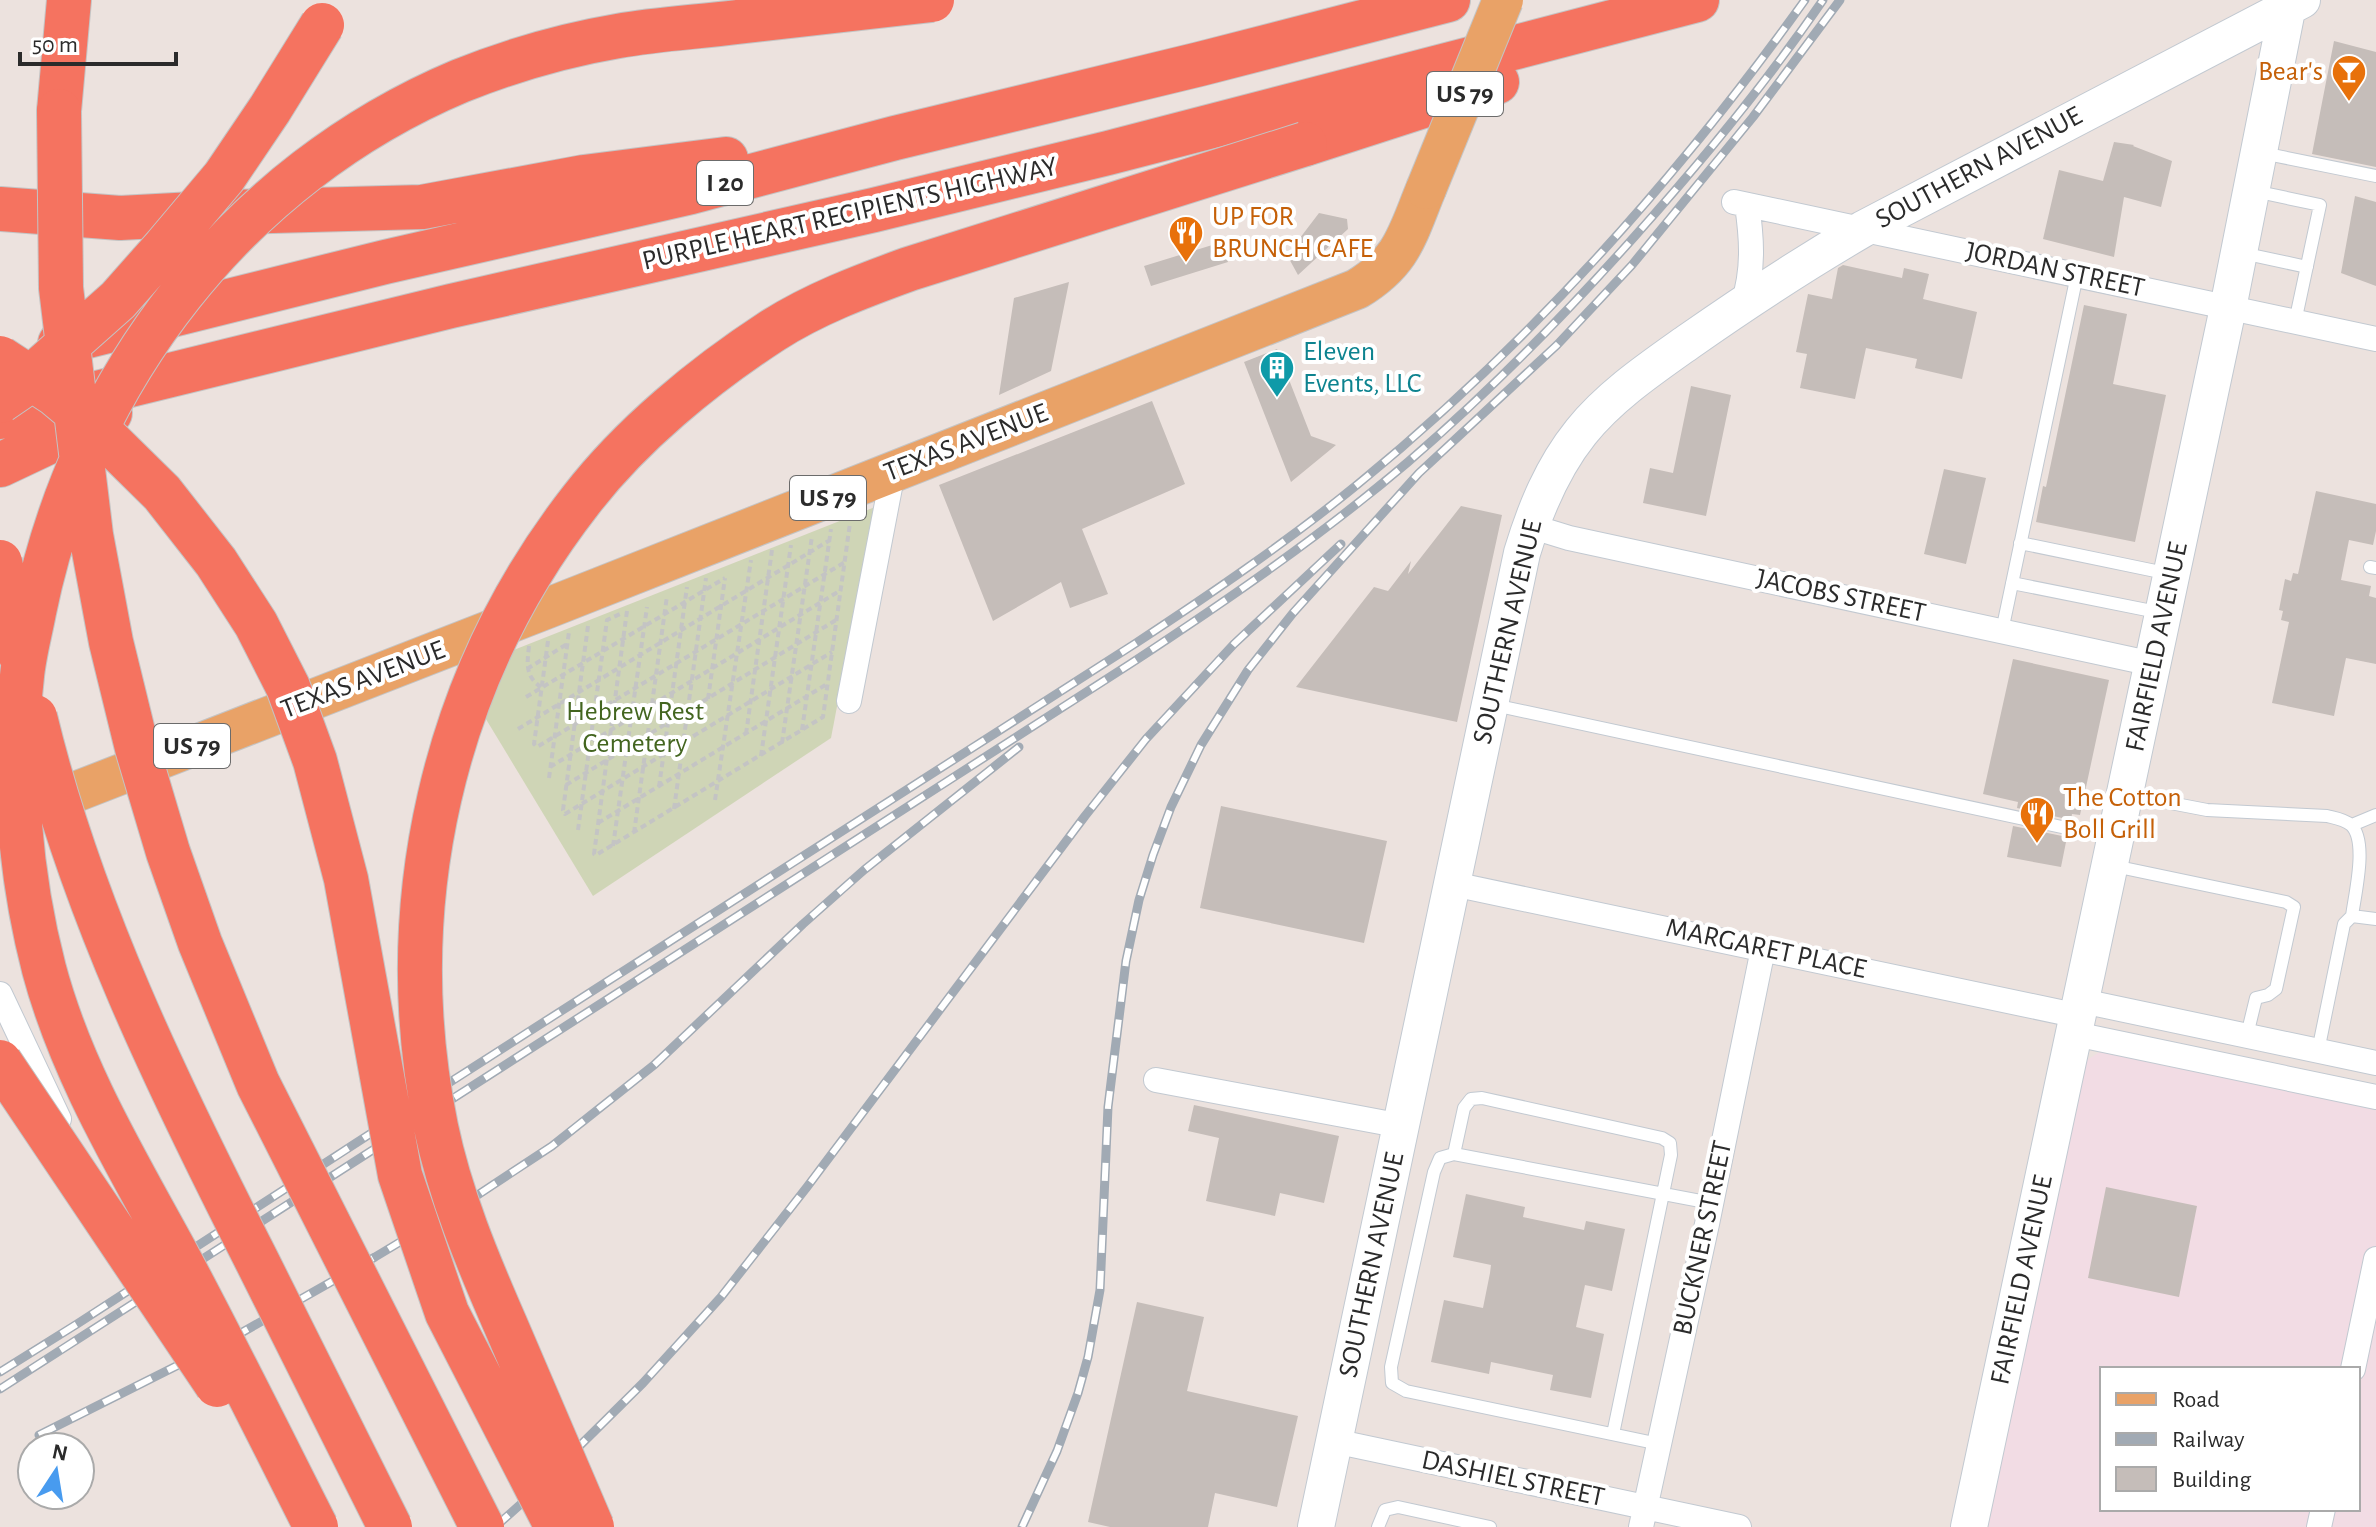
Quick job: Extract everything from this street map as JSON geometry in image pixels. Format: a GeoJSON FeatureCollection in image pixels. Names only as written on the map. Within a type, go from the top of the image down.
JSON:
{"type":"FeatureCollection","features":[{"type":"Feature","properties":{"kind":"highway"},"geometry":{"type":"LineString","coordinates":[[69,0],[59,111],[61,288],[91,535],[111,642],[137,748],[168,852],[200,943],[258,1084],[482,1527]]}},
{"type":"Feature","properties":{"kind":"highway"},"geometry":{"type":"LineString","coordinates":[[314,1527],[201,1301],[91,1095],[45,971],[23,852],[19,744],[22,674],[41,577],[60,512],[112,400],[174,303],[207,262],[269,200],[360,132],[478,75],[620,35],[932,0]]}},
{"type":"Feature","properties":{"kind":"highway","name":"PURPLE HEART RECIPIENTS HIGHWAY"},"geometry":{"type":"LineString","coordinates":[[0,358],[385,262],[691,192],[1448,0]]}},
{"type":"Feature","properties":{"kind":"highway","name":"PURPLE HEART RECIPIENTS HIGHWAY"},"geometry":{"type":"LineString","coordinates":[[0,417],[451,306],[1094,157],[1697,0]]}},
{"type":"Feature","properties":{"kind":"highway"},"geometry":{"type":"LineString","coordinates":[[592,1527],[485,1278],[449,1178],[436,1131],[427,1078],[420,983],[424,878],[449,756],[476,678],[504,619],[554,536],[582,498],[644,433],[707,378],[774,330],[861,286],[1556,63],[1727,0]]}},
{"type":"Feature","properties":{"kind":"highway"},"geometry":{"type":"LineString","coordinates":[[0,401],[19,388],[118,300],[165,247],[224,177],[270,109],[328,12]]}},
{"type":"Feature","properties":{"kind":"highway"},"geometry":{"type":"LineString","coordinates":[[0,209],[120,218],[422,207],[584,177],[895,138]]}},
{"type":"Feature","properties":{"kind":"highway"},"geometry":{"type":"LineString","coordinates":[[0,358],[55,394],[97,429],[162,493],[216,562],[256,624],[288,687],[315,761],[346,879],[400,1175],[447,1313],[557,1527]]}},
{"type":"Feature","properties":{"kind":"highway"},"geometry":{"type":"LineString","coordinates":[[0,465],[201,368]]}},
{"type":"Feature","properties":{"kind":"highway"},"geometry":{"type":"LineString","coordinates":[[0,562],[47,767],[128,994],[191,1133],[390,1527]]}},
{"type":"Feature","properties":{"kind":"highway"},"geometry":{"type":"LineString","coordinates":[[16,1062],[314,1527]]}},
{"type":"Feature","properties":{"kind":"main road","name":"TEXAS AVENUE"},"geometry":{"type":"LineString","coordinates":[[0,821],[1357,289],[1392,261],[1406,237],[1503,0]]}},
{"type":"Feature","properties":{"kind":"street","name":"SOUTHERN AVENUE"},"geometry":{"type":"LineString","coordinates":[[1316,1527],[1522,553],[1539,502],[1558,466],[1600,411],[1648,371],[1743,304],[1863,229],[2219,43],[2284,2]]}},
{"type":"Feature","properties":{"kind":"street","name":"FAIRFIELD AVENUE"},"geometry":{"type":"LineString","coordinates":[[1969,1527],[2228,308],[2259,153],[2284,2]]}},
{"type":"Feature","properties":{"kind":"street","name":"JORDAN STREET"},"geometry":{"type":"LineString","coordinates":[[1743,304],[1752,255],[1740,203],[2376,339]]}},
{"type":"Feature","properties":{"kind":"street"},"geometry":{"type":"LineString","coordinates":[[849,701],[893,472]]}},
{"type":"Feature","properties":{"kind":"street","name":"JACOBS STREET"},"geometry":{"type":"LineString","coordinates":[[1530,526],[1585,541],[2153,664]]}},
{"type":"Feature","properties":{"kind":"street","name":"MARGARET PLACE"},"geometry":{"type":"LineString","coordinates":[[1453,884],[2079,1017],[2376,1097]]}},
{"type":"Feature","properties":{"kind":"street","name":"BUCKNER STREET"},"geometry":{"type":"LineString","coordinates":[[1643,1517],[1763,949]]}},
{"type":"Feature","properties":{"kind":"street"},"geometry":{"type":"LineString","coordinates":[[0,994],[16,1062],[70,1144]]}},
{"type":"Feature","properties":{"kind":"street","name":"MARGARET PLACE"},"geometry":{"type":"LineString","coordinates":[[2079,1017],[2247,1035],[2376,1063]]}},
{"type":"Feature","properties":{"kind":"street"},"geometry":{"type":"LineString","coordinates":[[0,1089],[16,1062]]}},
{"type":"Feature","properties":{"kind":"street"},"geometry":{"type":"LineString","coordinates":[[1156,1080],[1402,1126]]}},
{"type":"Feature","properties":{"kind":"street"},"geometry":{"type":"LineString","coordinates":[[2353,1367],[2376,1259]]}},
{"type":"Feature","properties":{"kind":"street","name":"DASHIEL STREET"},"geometry":{"type":"LineString","coordinates":[[1334,1441],[1643,1517],[1739,1527]]}},
{"type":"Feature","properties":{"kind":"lane"},"geometry":{"type":"LineString","coordinates":[[2259,153],[2376,176]]}},
{"type":"Feature","properties":{"kind":"lane"},"geometry":{"type":"LineString","coordinates":[[2251,190],[2320,205],[2295,322]]}},
{"type":"Feature","properties":{"kind":"lane"},"geometry":{"type":"LineString","coordinates":[[2239,253],[2307,267]]}},
{"type":"Feature","properties":{"kind":"lane"},"geometry":{"type":"LineString","coordinates":[[2002,631],[2077,275]]}},
{"type":"Feature","properties":{"kind":"lane"},"geometry":{"type":"LineString","coordinates":[[2020,543],[2172,575]]}},
{"type":"Feature","properties":{"kind":"lane"},"geometry":{"type":"LineString","coordinates":[[2012,583],[2164,613]]}},
{"type":"Feature","properties":{"kind":"lane"},"geometry":{"type":"LineString","coordinates":[[1491,704],[2114,852],[2286,902],[2294,907],[2276,989],[2256,998],[2247,1035]]}},
{"type":"Feature","properties":{"kind":"lane"},"geometry":{"type":"LineString","coordinates":[[2126,794],[2207,810],[2327,816],[2352,825],[2359,836],[2360,852],[2352,916],[2344,924],[2318,1051]]}},
{"type":"Feature","properties":{"kind":"lane"},"geometry":{"type":"LineString","coordinates":[[2352,825],[2376,815]]}},
{"type":"Feature","properties":{"kind":"lane"},"geometry":{"type":"LineString","coordinates":[[2352,916],[2376,919]]}},
{"type":"Feature","properties":{"kind":"lane"},"geometry":{"type":"LineString","coordinates":[[1454,1154],[1464,1108],[1471,1099],[1482,1098],[1662,1138],[1670,1143],[1671,1155],[1613,1434]]}},
{"type":"Feature","properties":{"kind":"lane"},"geometry":{"type":"LineString","coordinates":[[1659,1444],[1406,1391],[1392,1383],[1391,1367],[1434,1172],[1440,1158],[1454,1154],[1711,1203]]}},
{"type":"Feature","properties":{"kind":"lane"},"geometry":{"type":"LineString","coordinates":[[1378,1527],[1385,1510],[1398,1507],[1490,1527]]}},
{"type":"Feature","properties":{"kind":"path"},"geometry":{"type":"LineString","coordinates":[[627,611],[594,854],[598,855],[823,717],[850,523]]}},
{"type":"Feature","properties":{"kind":"path"},"geometry":{"type":"LineString","coordinates":[[802,730],[831,529]]}},
{"type":"Feature","properties":{"kind":"path"},"geometry":{"type":"LineString","coordinates":[[782,743],[812,535]]}},
{"type":"Feature","properties":{"kind":"path"},"geometry":{"type":"LineString","coordinates":[[518,729],[830,540]]}},
{"type":"Feature","properties":{"kind":"path"},"geometry":{"type":"LineString","coordinates":[[761,756],[791,544]]}},
{"type":"Feature","properties":{"kind":"path"},"geometry":{"type":"LineString","coordinates":[[715,800],[752,550]]}},
{"type":"Feature","properties":{"kind":"path"},"geometry":{"type":"LineString","coordinates":[[746,734],[772,550]]}},
{"type":"Feature","properties":{"kind":"path"},"geometry":{"type":"LineString","coordinates":[[548,641],[534,744],[537,747],[845,562]]}},
{"type":"Feature","properties":{"kind":"path"},"geometry":{"type":"LineString","coordinates":[[708,699],[726,570]]}},
{"type":"Feature","properties":{"kind":"path"},"geometry":{"type":"LineString","coordinates":[[674,809],[706,578]]}},
{"type":"Feature","properties":{"kind":"path"},"geometry":{"type":"LineString","coordinates":[[526,697],[725,578]]}},
{"type":"Feature","properties":{"kind":"path"},"geometry":{"type":"LineString","coordinates":[[659,787],[687,587]]}},
{"type":"Feature","properties":{"kind":"path"},"geometry":{"type":"LineString","coordinates":[[550,767],[841,590]]}},
{"type":"Feature","properties":{"kind":"path"},"geometry":{"type":"LineString","coordinates":[[634,833],[667,596]]}},
{"type":"Feature","properties":{"kind":"path"},"geometry":{"type":"LineString","coordinates":[[613,846],[647,607]]}},
{"type":"Feature","properties":{"kind":"path"},"geometry":{"type":"LineString","coordinates":[[578,830],[607,620]]}},
{"type":"Feature","properties":{"kind":"path"},"geometry":{"type":"LineString","coordinates":[[566,785],[836,620]]}},
{"type":"Feature","properties":{"kind":"path"},"geometry":{"type":"LineString","coordinates":[[588,626],[566,785],[565,814],[832,652]]}},
{"type":"Feature","properties":{"kind":"path"},"geometry":{"type":"LineString","coordinates":[[549,778],[569,632]]}},
{"type":"Feature","properties":{"kind":"path"},"geometry":{"type":"LineString","coordinates":[[531,640],[527,669],[531,681],[542,688]]}},
{"type":"Feature","properties":{"kind":"path"},"geometry":{"type":"LineString","coordinates":[[527,669],[567,644]]}},
{"type":"Feature","properties":{"kind":"path"},"geometry":{"type":"LineString","coordinates":[[598,823],[827,684]]}},
{"type":"Feature","properties":{"kind":"shaded area"},"geometry":{"type":"Polygon","coordinates":[[[2103,1050],[2376,1108],[2376,1527],[1984,1527],[2087,1060],[2103,1050]]]}},
{"type":"Feature","properties":{"kind":"green space","name":"Hebrew Rest Cemetery"},"geometry":{"type":"Polygon","coordinates":[[[875,507],[831,738],[593,896],[478,706],[501,655],[875,507]]]}},
{"type":"Feature","properties":{"kind":"building","name":"Bear's"},"geometry":{"type":"Polygon","coordinates":[[[2334,41],[2376,52],[2376,167],[2312,154],[2334,41]]]}},
{"type":"Feature","properties":{"kind":"building"},"geometry":{"type":"Polygon","coordinates":[[[2114,142],[2134,145],[2172,161],[2161,207],[2124,197],[2114,257],[2043,239],[2059,170],[2103,181],[2114,142]]]}},
{"type":"Feature","properties":{"kind":"building"},"geometry":{"type":"Polygon","coordinates":[[[2355,196],[2376,202],[2376,286],[2341,273],[2355,196]]]}},
{"type":"Feature","properties":{"kind":"building"},"geometry":{"type":"Polygon","coordinates":[[[1319,213],[1347,219],[1348,229],[1298,275],[1287,255],[1319,213]]]}},
{"type":"Feature","properties":{"kind":"building","name":"UP FOR BRUNCH CAFE"},"geometry":{"type":"Polygon","coordinates":[[[1222,242],[1228,262],[1151,286],[1144,266],[1222,242]]]}},
{"type":"Feature","properties":{"kind":"building"},"geometry":{"type":"Polygon","coordinates":[[[1843,265],[1902,278],[1904,268],[1929,274],[1923,299],[1977,312],[1962,379],[1915,368],[1917,359],[1866,348],[1855,399],[1800,388],[1807,354],[1796,352],[1808,294],[1832,299],[1838,268],[1843,265]]]}},
{"type":"Feature","properties":{"kind":"building"},"geometry":{"type":"Polygon","coordinates":[[[1069,282],[1051,371],[999,395],[1014,298],[1069,282]]]}},
{"type":"Feature","properties":{"kind":"building"},"geometry":{"type":"Polygon","coordinates":[[[2084,305],[2127,314],[2113,384],[2166,395],[2135,542],[2036,522],[2084,305]]]}},
{"type":"Feature","properties":{"kind":"building","name":"Eleven Events, LLC"},"geometry":{"type":"Polygon","coordinates":[[[1277,349],[1311,436],[1336,445],[1291,482],[1244,362],[1277,349]]]}},
{"type":"Feature","properties":{"kind":"building"},"geometry":{"type":"Polygon","coordinates":[[[1691,386],[1731,395],[1706,516],[1643,503],[1650,468],[1673,473],[1691,386]]]}},
{"type":"Feature","properties":{"kind":"building"},"geometry":{"type":"Polygon","coordinates":[[[1152,401],[1185,484],[1082,529],[1108,594],[1070,608],[1061,582],[993,621],[939,485],[1152,401]]]}},
{"type":"Feature","properties":{"kind":"building"},"geometry":{"type":"Polygon","coordinates":[[[1944,469],[1986,478],[1966,564],[1924,554],[1944,469]]]}},
{"type":"Feature","properties":{"kind":"building"},"geometry":{"type":"Polygon","coordinates":[[[2316,491],[2376,504],[2373,545],[2349,540],[2341,580],[2371,586],[2369,596],[2376,598],[2376,664],[2346,658],[2334,716],[2272,703],[2289,622],[2281,620],[2283,611],[2279,610],[2285,579],[2291,581],[2293,573],[2298,574],[2316,491]]]}},
{"type":"Feature","properties":{"kind":"building"},"geometry":{"type":"Polygon","coordinates":[[[1461,506],[1502,515],[1457,722],[1296,687],[1374,587],[1388,591],[1411,561],[1408,574],[1461,506]]]}},
{"type":"Feature","properties":{"kind":"building"},"geometry":{"type":"Polygon","coordinates":[[[2013,659],[2109,680],[2080,815],[2072,814],[2071,820],[2017,808],[2018,802],[1983,794],[2013,659]]]}},
{"type":"Feature","properties":{"kind":"building"},"geometry":{"type":"Polygon","coordinates":[[[1221,806],[1387,841],[1364,943],[1200,908],[1221,806]]]}},
{"type":"Feature","properties":{"kind":"building","name":"The Cotton Boll Grill"},"geometry":{"type":"Polygon","coordinates":[[[2013,826],[2067,837],[2061,867],[2007,857],[2013,826]]]}},
{"type":"Feature","properties":{"kind":"building"},"geometry":{"type":"Polygon","coordinates":[[[1194,1105],[1339,1136],[1324,1203],[1280,1193],[1275,1216],[1206,1201],[1219,1138],[1188,1131],[1194,1105]]]}},
{"type":"Feature","properties":{"kind":"building"},"geometry":{"type":"Polygon","coordinates":[[[2106,1187],[2197,1206],[2179,1297],[2088,1278],[2106,1187]]]}},
{"type":"Feature","properties":{"kind":"building"},"geometry":{"type":"Polygon","coordinates":[[[1466,1194],[1525,1207],[1523,1217],[1584,1230],[1586,1221],[1625,1229],[1612,1291],[1585,1285],[1576,1327],[1604,1334],[1591,1398],[1550,1390],[1553,1375],[1491,1362],[1489,1374],[1431,1362],[1444,1300],[1483,1308],[1491,1265],[1453,1257],[1466,1194]]]}},
{"type":"Feature","properties":{"kind":"building"},"geometry":{"type":"Polygon","coordinates":[[[1137,1302],[1204,1317],[1187,1391],[1298,1416],[1277,1507],[1215,1493],[1208,1527],[1110,1527],[1088,1522],[1137,1302]]]}},
{"type":"Feature","properties":{"kind":"railway"},"geometry":{"type":"LineString","coordinates":[[0,1372],[1136,643],[1304,526],[1421,430],[1541,317],[1652,195],[1805,0]]}},
{"type":"Feature","properties":{"kind":"railway"},"geometry":{"type":"LineString","coordinates":[[0,1389],[1130,664],[1307,542],[1408,462],[1468,408],[1581,295],[1709,150],[1823,0]]}},
{"type":"Feature","properties":{"kind":"railway"},"geometry":{"type":"LineString","coordinates":[[1022,1527],[1057,1451],[1088,1357],[1100,1290],[1108,1107],[1126,961],[1139,900],[1153,855],[1171,807],[1201,745],[1248,670],[1293,613],[1419,473],[1557,345],[1632,265],[1753,117],[1840,0]]}},
{"type":"Feature","properties":{"kind":"railway"},"geometry":{"type":"LineString","coordinates":[[495,1527],[643,1383],[721,1297],[1146,739],[1234,644],[1341,544]]}},
{"type":"Feature","properties":{"kind":"railway"},"geometry":{"type":"LineString","coordinates":[[47,1431],[234,1337],[470,1200],[552,1146],[654,1065],[864,870],[1019,747]]}},
{"type":"Feature","properties":{"kind":"place","name":"Bear's"},"geometry":{"type":"Point","coordinates":[2349,103]}},
{"type":"Feature","properties":{"kind":"place","name":"UP FOR BRUNCH CAFE"},"geometry":{"type":"Point","coordinates":[1186,264]}},
{"type":"Feature","properties":{"kind":"place","name":"Eleven Events, LLC"},"geometry":{"type":"Point","coordinates":[1277,399]}},
{"type":"Feature","properties":{"kind":"place","name":"The Cotton Boll Grill"},"geometry":{"type":"Point","coordinates":[2037,845]}}]}
